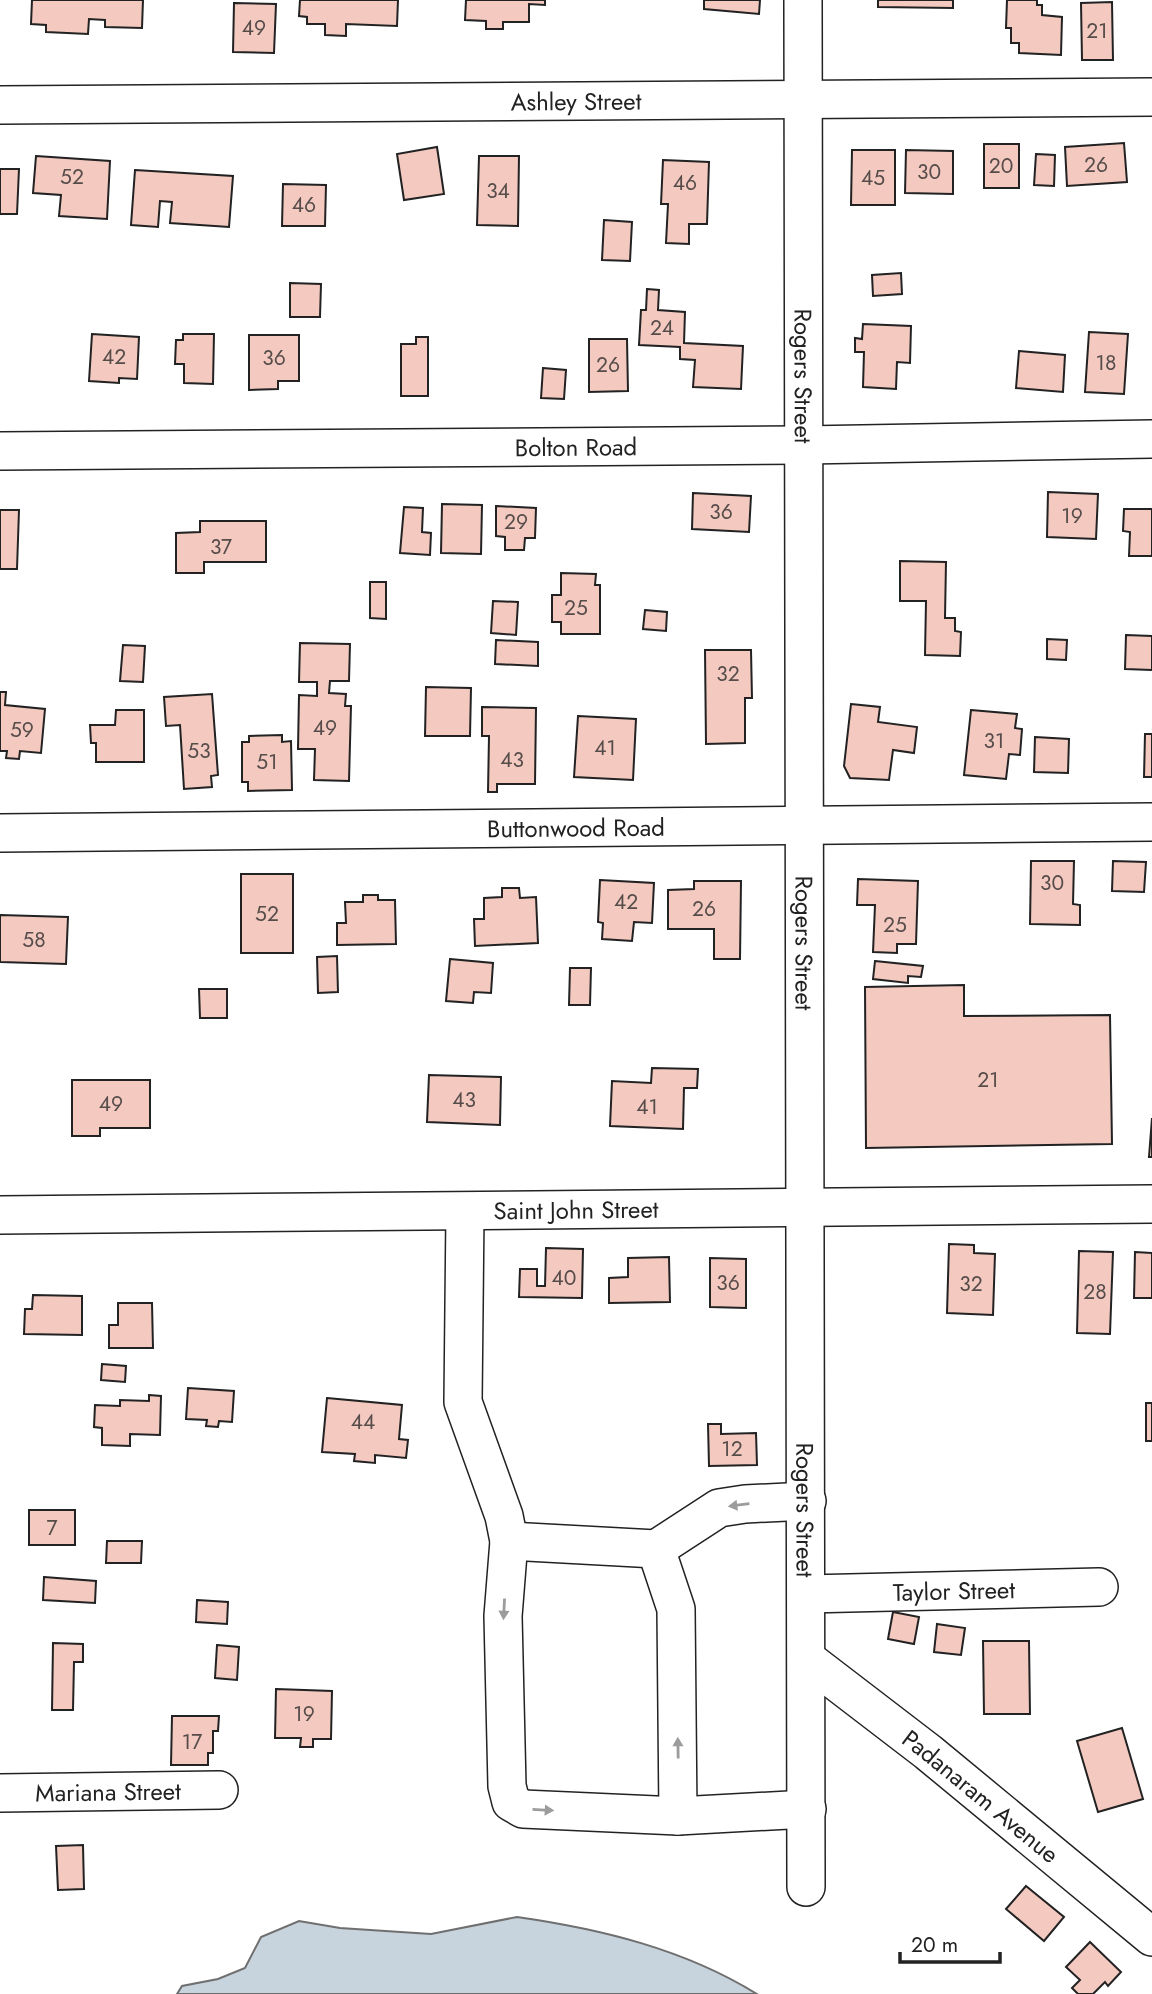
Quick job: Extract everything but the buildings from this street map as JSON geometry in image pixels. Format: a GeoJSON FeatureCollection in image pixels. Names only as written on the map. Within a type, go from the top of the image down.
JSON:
{"type":"FeatureCollection","features":[{"type":"Feature","properties":{"kind":"street","name":"Rogers Street"},"geometry":{"type":"LineString","coordinates":[[803,0],[807,1887]]}},
{"type":"Feature","properties":{"kind":"street","name":"Ashley Street"},"geometry":{"type":"LineString","coordinates":[[0,105],[1152,97]]}},
{"type":"Feature","properties":{"kind":"street","name":"Bolton Road"},"geometry":{"type":"LineString","coordinates":[[0,451],[805,445],[1152,439]]}},
{"type":"Feature","properties":{"kind":"street","name":"Buttonwood Road"},"geometry":{"type":"LineString","coordinates":[[0,833],[1152,822]]}},
{"type":"Feature","properties":{"kind":"street","name":"Saint John Street"},"geometry":{"type":"LineString","coordinates":[[0,1215],[1152,1204]]}},
{"type":"Feature","properties":{"kind":"street"},"geometry":{"type":"LineString","coordinates":[[465,1212],[463,1402],[504,1516],[509,1541],[503,1616],[507,1786],[511,1802],[523,1809],[678,1816],[807,1809]]}},
{"type":"Feature","properties":{"kind":"street"},"geometry":{"type":"LineString","coordinates":[[509,1541],[656,1549],[719,1508],[807,1501]]}},
{"type":"Feature","properties":{"kind":"street"},"geometry":{"type":"LineString","coordinates":[[656,1549],[676,1609],[678,1816]]}},
{"type":"Feature","properties":{"kind":"street","name":"Taylor Street"},"geometry":{"type":"LineString","coordinates":[[807,1594],[1040,1586],[1099,1587]]}},
{"type":"Feature","properties":{"kind":"street","name":"Padanaram Avenue"},"geometry":{"type":"LineString","coordinates":[[808,1660],[928,1752],[1152,1937]]}},
{"type":"Feature","properties":{"kind":"street","name":"Mariana Street"},"geometry":{"type":"LineString","coordinates":[[0,1793],[219,1790]]}},
{"type":"Feature","properties":{"kind":"shaded area"},"geometry":{"type":"Polygon","coordinates":[[[517,1917],[580,1928],[641,1943],[701,1965],[757,1994],[177,1994],[182,1986],[218,1979],[245,1968],[261,1937],[299,1921],[340,1928],[431,1934],[517,1917]]]}}]}
